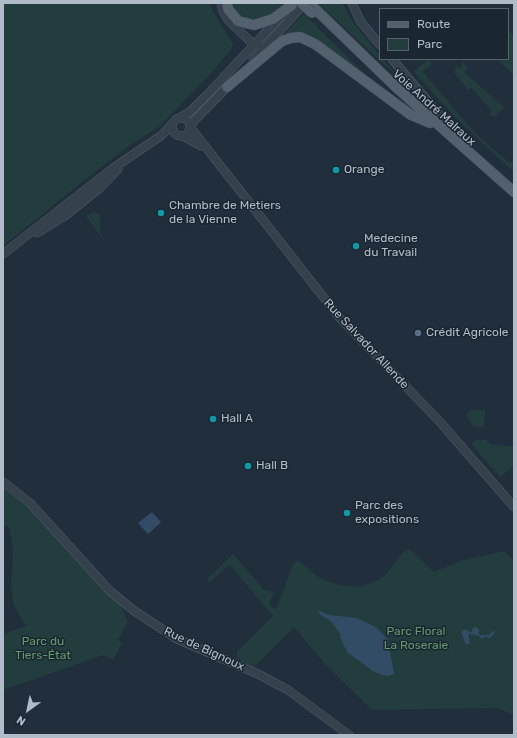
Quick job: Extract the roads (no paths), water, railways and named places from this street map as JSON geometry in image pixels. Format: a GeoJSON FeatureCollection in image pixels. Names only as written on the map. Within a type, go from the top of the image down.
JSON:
{"type":"FeatureCollection","features":[{"type":"Feature","properties":{"kind":"main road"},"geometry":{"type":"LineString","coordinates":[[227,3],[228,9],[238,21],[254,25],[273,19],[292,4]]}},
{"type":"Feature","properties":{"kind":"main road","name":"Voie André Malraux"},"geometry":{"type":"LineString","coordinates":[[304,3],[312,8],[398,89],[514,192]]}},
{"type":"Feature","properties":{"kind":"main road","name":"Voie André Malraux"},"geometry":{"type":"LineString","coordinates":[[312,8],[430,123],[514,198]]}},
{"type":"Feature","properties":{"kind":"main road"},"geometry":{"type":"LineString","coordinates":[[227,87],[282,41],[300,37],[315,44],[411,115],[430,123]]}},
{"type":"Feature","properties":{"kind":"street"},"geometry":{"type":"LineString","coordinates":[[221,3],[223,11],[229,20],[254,45],[266,46]]}},
{"type":"Feature","properties":{"kind":"street"},"geometry":{"type":"LineString","coordinates":[[151,142],[187,134],[190,126],[198,116],[266,46],[304,3]]}},
{"type":"Feature","properties":{"kind":"street"},"geometry":{"type":"LineString","coordinates":[[352,3],[361,22],[379,44]]}},
{"type":"Feature","properties":{"kind":"street"},"geometry":{"type":"LineString","coordinates":[[3,258],[32,236],[51,225],[112,169],[164,133],[175,119],[181,117],[194,108],[292,4]]}},
{"type":"Feature","properties":{"kind":"street"},"geometry":{"type":"LineString","coordinates":[[393,60],[448,124],[453,133],[467,145],[475,157]]}},
{"type":"Feature","properties":{"kind":"street","name":"Rue Salvador Allende"},"geometry":{"type":"LineString","coordinates":[[198,116],[197,124],[199,134],[226,174]]}},
{"type":"Feature","properties":{"kind":"street"},"geometry":{"type":"LineString","coordinates":[[181,117],[187,119],[190,126]]}},
{"type":"Feature","properties":{"kind":"street"},"geometry":{"type":"LineString","coordinates":[[172,124],[172,130],[180,135]]}},
{"type":"Feature","properties":{"kind":"street","name":"Rue Salvador Allende"},"geometry":{"type":"LineString","coordinates":[[190,126],[339,317],[437,418],[514,507]]}},
{"type":"Feature","properties":{"kind":"street","name":"Rue Salvador Allende"},"geometry":{"type":"LineString","coordinates":[[180,135],[200,146],[226,174]]}},
{"type":"Feature","properties":{"kind":"street"},"geometry":{"type":"LineString","coordinates":[[3,254],[104,184],[130,156]]}},
{"type":"Feature","properties":{"kind":"street","name":"Rue de Bignoux"},"geometry":{"type":"LineString","coordinates":[[3,482],[30,503],[110,591],[137,614],[177,639],[278,684],[298,696],[348,735]]}},
{"type":"Feature","properties":{"kind":"water"},"geometry":{"type":"Polygon","coordinates":[[[152,512],[161,522],[148,534],[138,523],[152,512]]]}},
{"type":"Feature","properties":{"kind":"water"},"geometry":{"type":"Polygon","coordinates":[[[320,611],[329,615],[357,618],[377,628],[388,640],[394,674],[388,676],[373,671],[347,652],[340,637],[341,635],[331,621],[318,613],[320,611]]]}},
{"type":"Feature","properties":{"kind":"water"},"geometry":{"type":"Polygon","coordinates":[[[476,627],[479,630],[480,635],[489,635],[493,631],[495,632],[490,638],[484,636],[483,639],[477,635],[468,634],[470,643],[466,645],[461,632],[465,629],[472,633],[472,629],[476,627]]]}},
{"type":"Feature","properties":{"kind":"place","name":"Orange"},"geometry":{"type":"Point","coordinates":[336,170]}},
{"type":"Feature","properties":{"kind":"place","name":"Chambre de Metiers de la Vienne"},"geometry":{"type":"Point","coordinates":[161,213]}},
{"type":"Feature","properties":{"kind":"place","name":"Medecine du Travail"},"geometry":{"type":"Point","coordinates":[356,246]}},
{"type":"Feature","properties":{"kind":"place","name":"Crédit Agricole"},"geometry":{"type":"Point","coordinates":[418,333]}},
{"type":"Feature","properties":{"kind":"place","name":"Hall A"},"geometry":{"type":"Point","coordinates":[213,419]}},
{"type":"Feature","properties":{"kind":"place","name":"Hall B"},"geometry":{"type":"Point","coordinates":[248,466]}},
{"type":"Feature","properties":{"kind":"place","name":"Parc des expositions"},"geometry":{"type":"Point","coordinates":[347,513]}},
{"type":"Feature","properties":{"kind":"park label","name":"Parc Floral La Roseraie"},"geometry":{"type":"Point","coordinates":[416,639]}},
{"type":"Feature","properties":{"kind":"park label","name":"Parc du Tiers-État"},"geometry":{"type":"Point","coordinates":[43,649]}}]}
